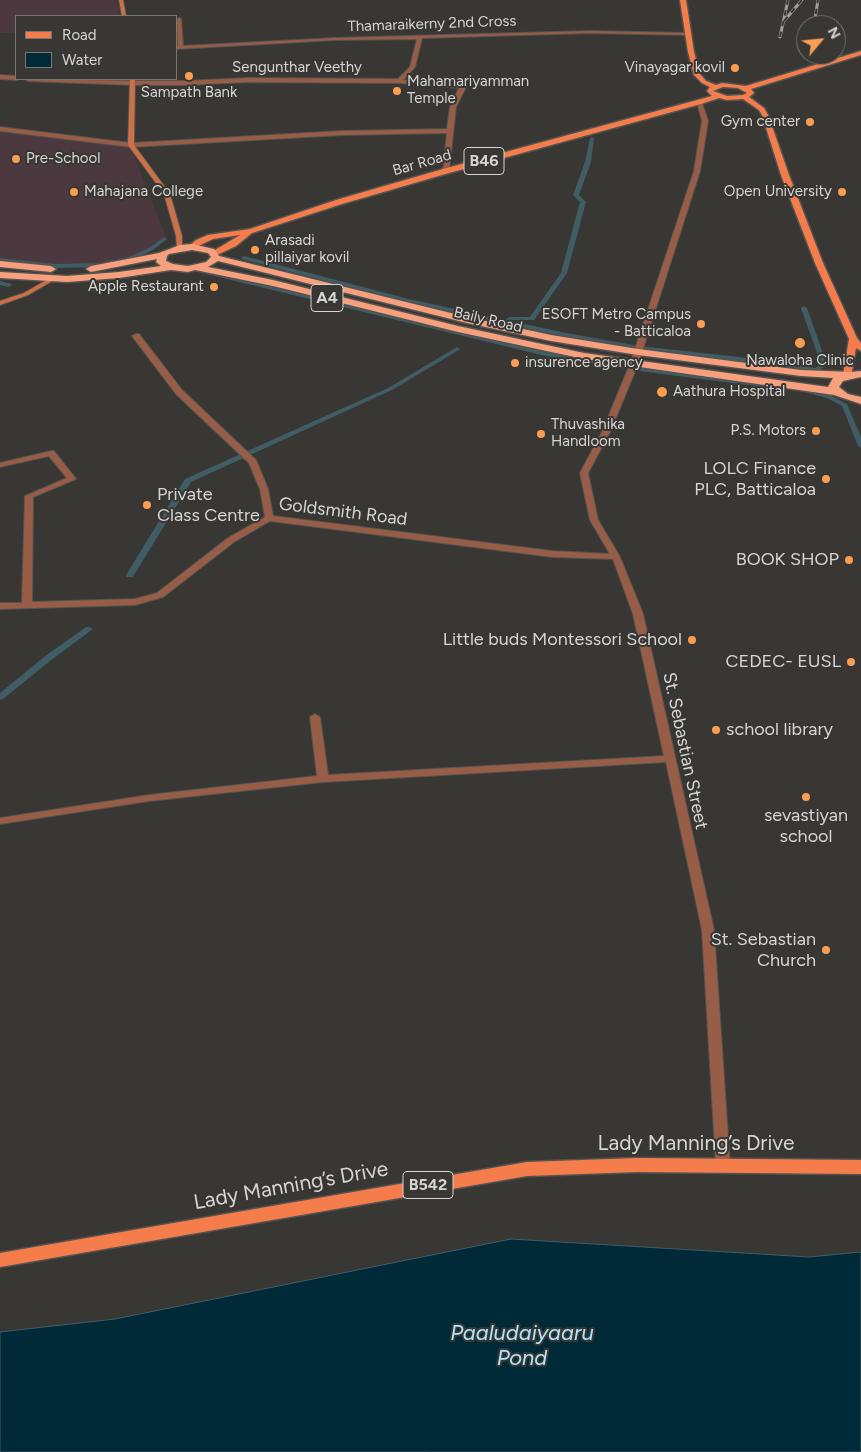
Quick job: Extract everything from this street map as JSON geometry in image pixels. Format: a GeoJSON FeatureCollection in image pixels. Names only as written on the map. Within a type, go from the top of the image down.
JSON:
{"type":"FeatureCollection","features":[{"type":"Feature","properties":{"kind":"highway","name":"Baily Road"},"geometry":{"type":"LineString","coordinates":[[192,247],[206,249],[215,255],[476,322],[551,338],[638,352],[815,374],[861,374]]}},
{"type":"Feature","properties":{"kind":"highway"},"geometry":{"type":"LineString","coordinates":[[0,264],[81,270],[162,255],[180,248],[192,247]]}},
{"type":"Feature","properties":{"kind":"highway"},"geometry":{"type":"LineString","coordinates":[[162,255],[161,262],[171,267]]}},
{"type":"Feature","properties":{"kind":"highway"},"geometry":{"type":"LineString","coordinates":[[196,268],[209,264],[215,255]]}},
{"type":"Feature","properties":{"kind":"highway","name":"Baily Road"},"geometry":{"type":"LineString","coordinates":[[171,267],[196,268],[273,283],[523,344],[634,364],[837,392],[859,403]]}},
{"type":"Feature","properties":{"kind":"highway"},"geometry":{"type":"LineString","coordinates":[[0,275],[52,279],[119,275],[171,267]]}},
{"type":"Feature","properties":{"kind":"highway"},"geometry":{"type":"LineString","coordinates":[[837,392],[834,387],[835,382],[848,375]]}},
{"type":"Feature","properties":{"kind":"main road"},"geometry":{"type":"LineString","coordinates":[[683,0],[688,34],[698,75],[704,82],[716,87]]}},
{"type":"Feature","properties":{"kind":"main road"},"geometry":{"type":"LineString","coordinates":[[861,53],[746,88],[730,85],[716,87],[710,91],[718,96],[744,97],[762,109],[819,263],[853,339],[861,348]]}},
{"type":"Feature","properties":{"kind":"main road"},"geometry":{"type":"LineString","coordinates":[[744,97],[750,93],[746,88]]}},
{"type":"Feature","properties":{"kind":"main road","name":"Bar Road"},"geometry":{"type":"LineString","coordinates":[[192,247],[211,237],[251,231],[339,202],[446,171],[699,103],[718,96]]}},
{"type":"Feature","properties":{"kind":"main road","name":"Bar Road"},"geometry":{"type":"LineString","coordinates":[[215,255],[251,231]]}},
{"type":"Feature","properties":{"kind":"main road"},"geometry":{"type":"LineString","coordinates":[[848,375],[853,339]]}},
{"type":"Feature","properties":{"kind":"main road","name":"Lady Manning’s Drive"},"geometry":{"type":"LineString","coordinates":[[0,1260],[527,1169],[637,1165],[861,1167]]}},
{"type":"Feature","properties":{"kind":"street"},"geometry":{"type":"LineString","coordinates":[[124,15],[121,0],[127,0]]}},
{"type":"Feature","properties":{"kind":"street"},"geometry":{"type":"LineString","coordinates":[[178,48],[179,19]]}},
{"type":"Feature","properties":{"kind":"street","name":"Thamaraikerny 2nd Cross"},"geometry":{"type":"LineString","coordinates":[[178,48],[335,39],[590,32],[688,34]]}},
{"type":"Feature","properties":{"kind":"street"},"geometry":{"type":"LineString","coordinates":[[399,81],[412,67],[420,37]]}},
{"type":"Feature","properties":{"kind":"street"},"geometry":{"type":"LineString","coordinates":[[0,77],[15,78]]}},
{"type":"Feature","properties":{"kind":"street","name":"Sengunthar Veethy"},"geometry":{"type":"LineString","coordinates":[[80,80],[185,83],[248,80],[399,81],[463,87],[453,107],[446,171]]}},
{"type":"Feature","properties":{"kind":"street"},"geometry":{"type":"LineString","coordinates":[[132,81],[131,145],[167,194],[179,236],[180,248]]}},
{"type":"Feature","properties":{"kind":"street","name":"St. Sebastian Street"},"geometry":{"type":"LineString","coordinates":[[699,103],[705,121],[697,170],[634,364],[606,432],[584,473],[594,520],[616,557],[638,614],[708,930],[723,1166]]}},
{"type":"Feature","properties":{"kind":"street"},"geometry":{"type":"LineString","coordinates":[[0,129],[131,145],[332,133],[450,131]]}},
{"type":"Feature","properties":{"kind":"street"},"geometry":{"type":"LineString","coordinates":[[0,303],[26,294],[52,279]]}},
{"type":"Feature","properties":{"kind":"street"},"geometry":{"type":"LineString","coordinates":[[136,336],[178,392],[253,462],[264,489],[269,518]]}},
{"type":"Feature","properties":{"kind":"street"},"geometry":{"type":"LineString","coordinates":[[0,465],[51,453],[72,478],[29,496],[27,604]]}},
{"type":"Feature","properties":{"kind":"street","name":"Goldsmith Road"},"geometry":{"type":"LineString","coordinates":[[0,606],[134,602],[160,595],[231,540],[269,518],[552,554],[616,557]]}},
{"type":"Feature","properties":{"kind":"street"},"geometry":{"type":"LineString","coordinates":[[315,718],[323,779]]}},
{"type":"Feature","properties":{"kind":"street"},"geometry":{"type":"LineString","coordinates":[[0,820],[149,798],[323,779],[671,759]]}},
{"type":"Feature","properties":{"kind":"shaded area"},"geometry":{"type":"Polygon","coordinates":[[[0,0],[117,0],[120,15],[15,15],[15,33],[0,33],[0,0]]]}},
{"type":"Feature","properties":{"kind":"shaded area","name":"Mahajana College"},"geometry":{"type":"Polygon","coordinates":[[[0,130],[130,145],[167,239],[153,249],[132,259],[99,265],[65,267],[0,261],[0,130]]]}},
{"type":"Feature","properties":{"kind":"water","name":"Paaludaiyaaru Pond"},"geometry":{"type":"Polygon","coordinates":[[[511,1239],[809,1257],[861,1252],[861,1452],[0,1452],[0,1332],[115,1319],[511,1239]]]}},
{"type":"Feature","properties":{"kind":"waterway"},"geometry":{"type":"LineString","coordinates":[[509,319],[532,319],[564,273],[583,202],[576,195],[588,162],[592,138]]}},
{"type":"Feature","properties":{"kind":"waterway"},"geometry":{"type":"LineString","coordinates":[[0,260],[54,266],[100,265],[131,258],[151,249],[164,239]]}},
{"type":"Feature","properties":{"kind":"waterway"},"geometry":{"type":"LineString","coordinates":[[244,258],[408,301],[561,334],[639,348],[783,364],[816,370],[824,365],[804,308]]}},
{"type":"Feature","properties":{"kind":"waterway"},"geometry":{"type":"LineString","coordinates":[[204,272],[546,354],[632,368],[786,388]]}},
{"type":"Feature","properties":{"kind":"waterway"},"geometry":{"type":"LineString","coordinates":[[0,283],[9,285]]}},
{"type":"Feature","properties":{"kind":"waterway"},"geometry":{"type":"LineString","coordinates":[[130,575],[188,481],[390,389],[457,349]]}},
{"type":"Feature","properties":{"kind":"waterway"},"geometry":{"type":"LineString","coordinates":[[802,390],[829,397],[845,405],[861,446]]}},
{"type":"Feature","properties":{"kind":"waterway"},"geometry":{"type":"LineString","coordinates":[[0,697],[47,659],[89,629]]}},
{"type":"Feature","properties":{"kind":"railway"},"geometry":{"type":"LineString","coordinates":[[780,37],[788,0]]}},
{"type":"Feature","properties":{"kind":"railway"},"geometry":{"type":"LineString","coordinates":[[784,21],[802,0]]}},
{"type":"Feature","properties":{"kind":"railway"},"geometry":{"type":"LineString","coordinates":[[816,15],[818,0]]}},
{"type":"Feature","properties":{"kind":"place","name":"Vinayagar kovil"},"geometry":{"type":"Point","coordinates":[735,68]}},
{"type":"Feature","properties":{"kind":"place","name":"Sampath Bank"},"geometry":{"type":"Point","coordinates":[189,76]}},
{"type":"Feature","properties":{"kind":"place","name":"Mahamariyamman Temple"},"geometry":{"type":"Point","coordinates":[397,91]}},
{"type":"Feature","properties":{"kind":"place","name":"Gym center"},"geometry":{"type":"Point","coordinates":[810,122]}},
{"type":"Feature","properties":{"kind":"place","name":"Pre-School"},"geometry":{"type":"Point","coordinates":[16,159]}},
{"type":"Feature","properties":{"kind":"place","name":"Mahajana College"},"geometry":{"type":"Point","coordinates":[74,192]}},
{"type":"Feature","properties":{"kind":"place","name":"Open University"},"geometry":{"type":"Point","coordinates":[842,192]}},
{"type":"Feature","properties":{"kind":"place","name":"Arasadi pillaiyar kovil"},"geometry":{"type":"Point","coordinates":[255,250]}},
{"type":"Feature","properties":{"kind":"place","name":"Apple Restaurant"},"geometry":{"type":"Point","coordinates":[214,287]}},
{"type":"Feature","properties":{"kind":"place","name":"ESOFT Metro Campus - Batticaloa"},"geometry":{"type":"Point","coordinates":[701,324]}},
{"type":"Feature","properties":{"kind":"place","name":"Nawaloha Clinic"},"geometry":{"type":"Point","coordinates":[800,343]}},
{"type":"Feature","properties":{"kind":"place","name":"insurence agency"},"geometry":{"type":"Point","coordinates":[515,363]}},
{"type":"Feature","properties":{"kind":"place","name":"Aathura Hospital"},"geometry":{"type":"Point","coordinates":[662,392]}},
{"type":"Feature","properties":{"kind":"place","name":"P.S. Motors"},"geometry":{"type":"Point","coordinates":[816,431]}},
{"type":"Feature","properties":{"kind":"place","name":"Thuvashika Handloom"},"geometry":{"type":"Point","coordinates":[541,434]}},
{"type":"Feature","properties":{"kind":"place","name":"LOLC Finance PLC, Batticaloa"},"geometry":{"type":"Point","coordinates":[826,479]}},
{"type":"Feature","properties":{"kind":"place","name":"Private Class Centre"},"geometry":{"type":"Point","coordinates":[147,505]}},
{"type":"Feature","properties":{"kind":"place","name":"BOOK SHOP"},"geometry":{"type":"Point","coordinates":[849,560]}},
{"type":"Feature","properties":{"kind":"place","name":"Little buds Montessori School"},"geometry":{"type":"Point","coordinates":[692,640]}},
{"type":"Feature","properties":{"kind":"place","name":"CEDEC- EUSL"},"geometry":{"type":"Point","coordinates":[851,662]}},
{"type":"Feature","properties":{"kind":"place","name":"school library"},"geometry":{"type":"Point","coordinates":[716,730]}},
{"type":"Feature","properties":{"kind":"place","name":"sevastiyan school"},"geometry":{"type":"Point","coordinates":[806,797]}},
{"type":"Feature","properties":{"kind":"place","name":"St. Sebastian Church"},"geometry":{"type":"Point","coordinates":[826,950]}}]}
